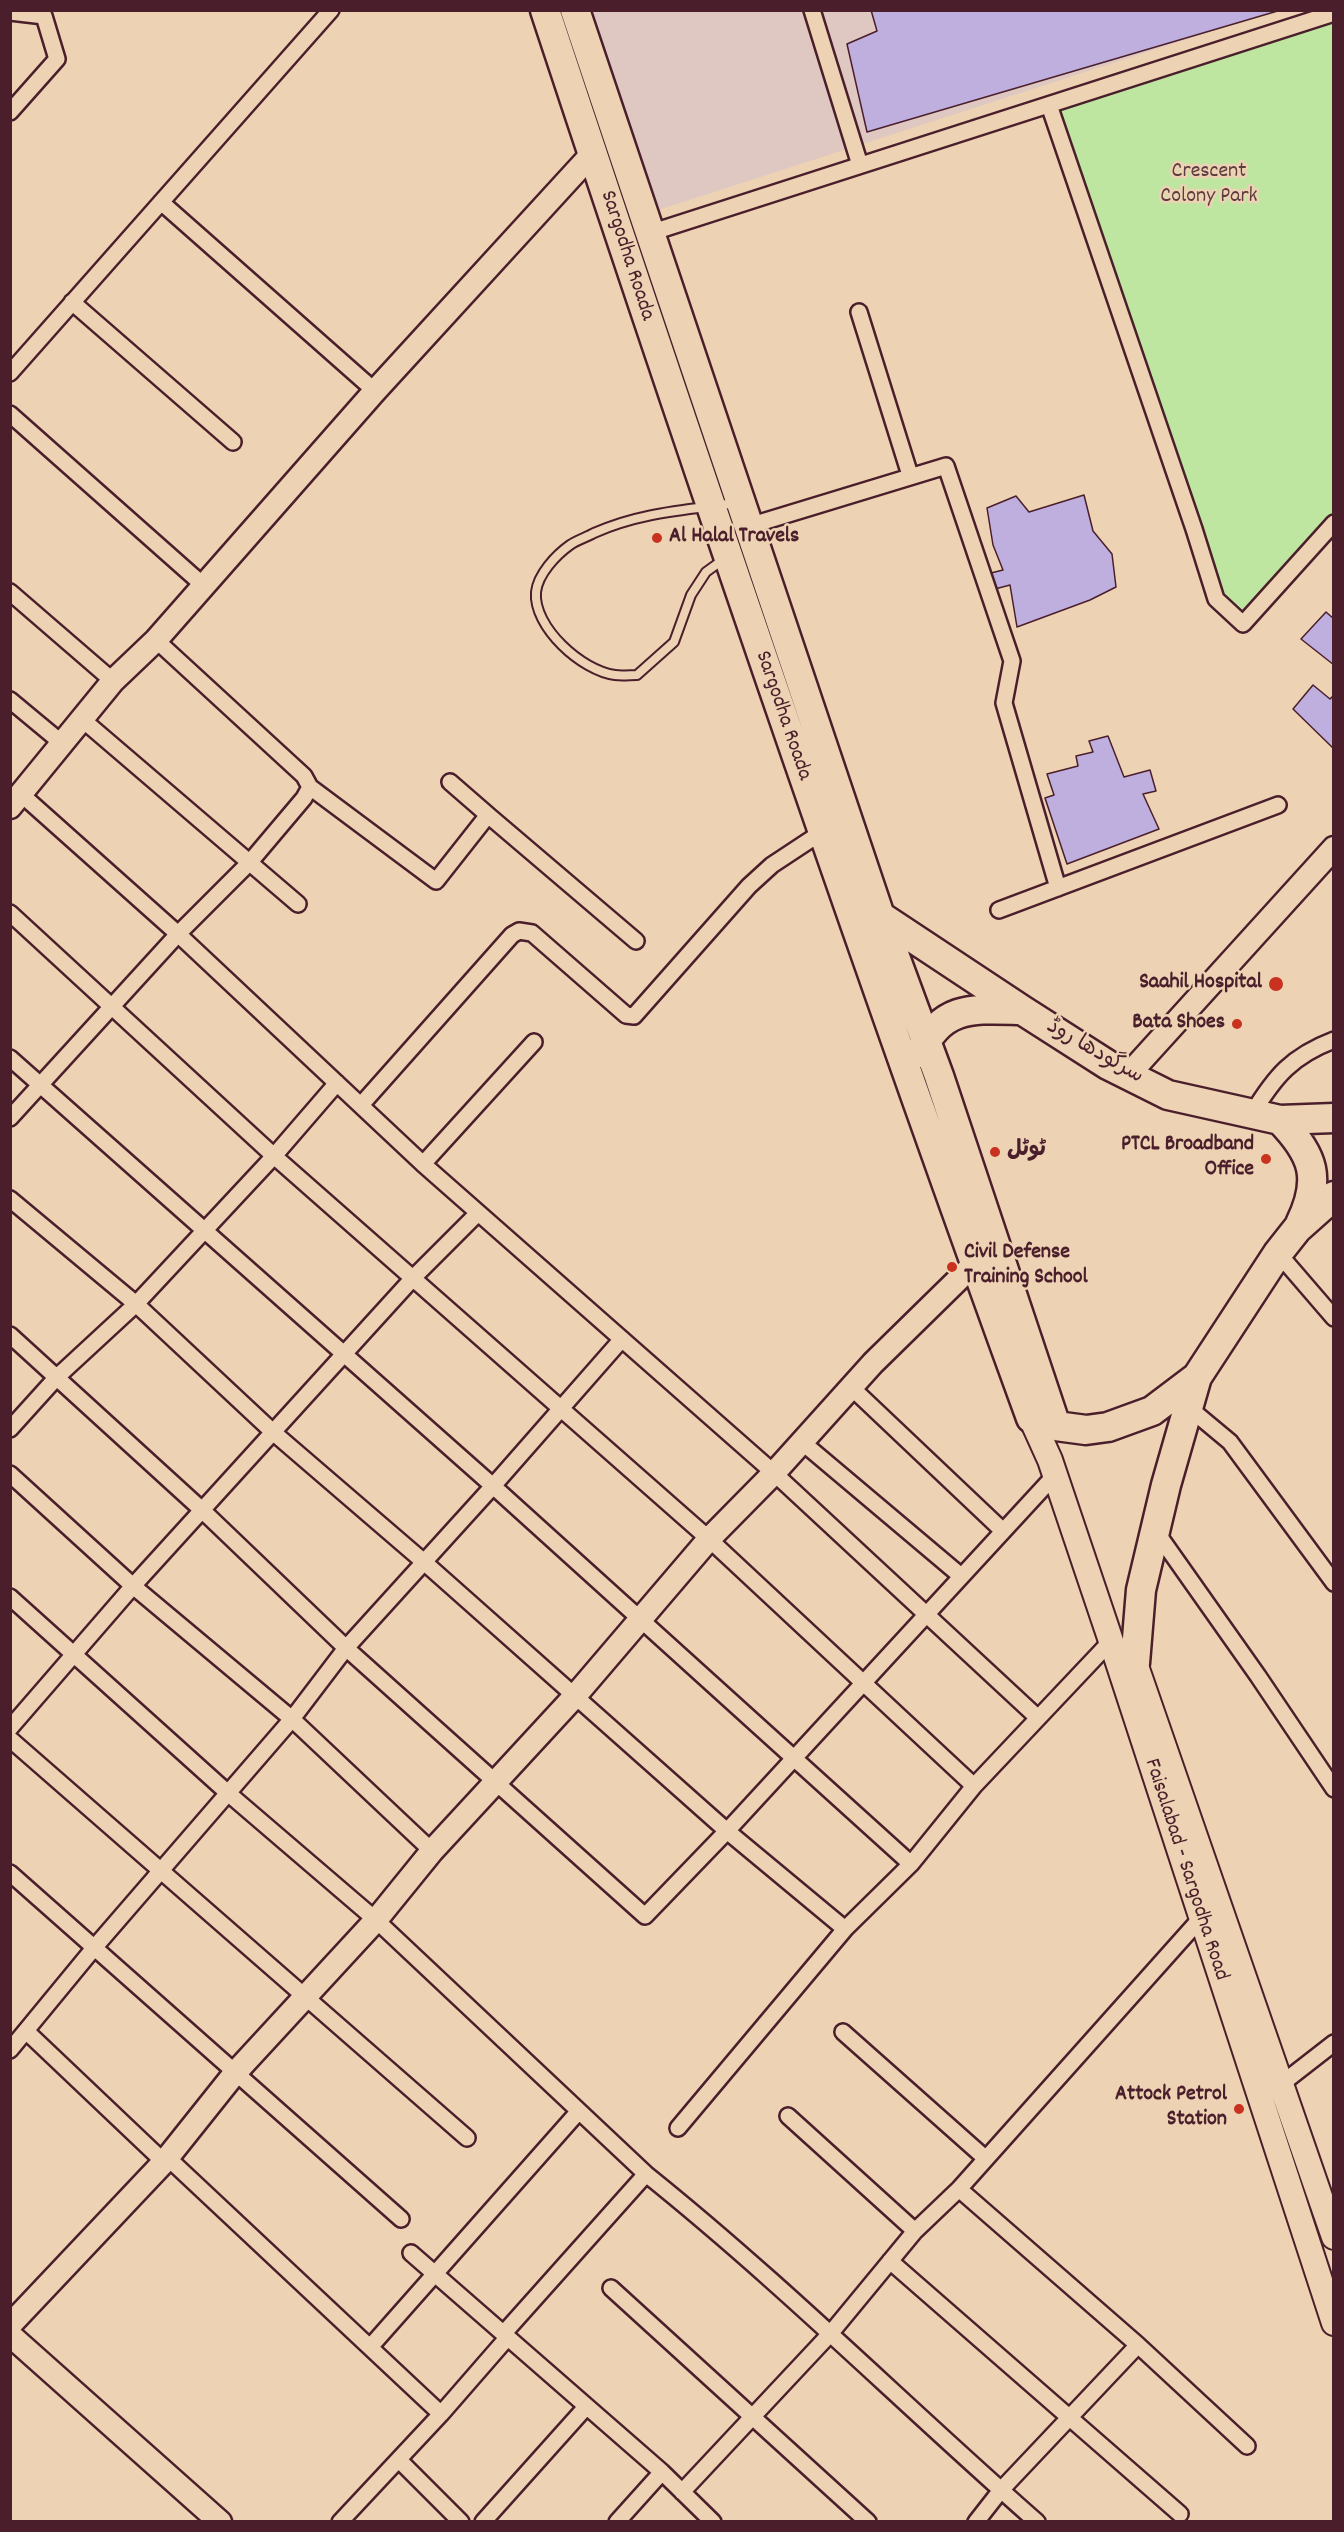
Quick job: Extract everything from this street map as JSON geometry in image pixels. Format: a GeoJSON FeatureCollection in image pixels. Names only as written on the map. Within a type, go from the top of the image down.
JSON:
{"type":"FeatureCollection","features":[{"type":"Feature","properties":{"kind":"highway","name":"Sargodha Roada"},"geometry":{"type":"LineString","coordinates":[[544,10],[710,507],[822,831],[975,1263],[1043,1422]]}},
{"type":"Feature","properties":{"kind":"highway","name":"Sargodha Roada"},"geometry":{"type":"LineString","coordinates":[[575,10],[880,916],[926,1039],[1043,1422]]}},
{"type":"Feature","properties":{"kind":"highway","name":"سرگودھا روڈ"},"geometry":{"type":"LineString","coordinates":[[880,916],[1022,1011],[1108,1065],[1168,1095],[1280,1120],[1334,1118]]}},
{"type":"Feature","properties":{"kind":"highway"},"geometry":{"type":"LineString","coordinates":[[909,1076],[926,1039],[938,1024],[960,1012],[1022,1011]]}},
{"type":"Feature","properties":{"kind":"highway"},"geometry":{"type":"LineString","coordinates":[[1280,1120],[1301,1142],[1312,1171],[1311,1202],[1297,1229]]}},
{"type":"Feature","properties":{"kind":"highway"},"geometry":{"type":"LineString","coordinates":[[1135,1663],[1141,1590],[1197,1377],[1278,1253],[1297,1229],[1334,1196]]}},
{"type":"Feature","properties":{"kind":"highway"},"geometry":{"type":"LineString","coordinates":[[1043,1422],[1086,1430],[1108,1427],[1152,1411],[1197,1377]]}},
{"type":"Feature","properties":{"kind":"main road","name":"Faisalabad - Sargodha Road"},"geometry":{"type":"LineString","coordinates":[[1043,1422],[1055,1475],[1334,2324]]}},
{"type":"Feature","properties":{"kind":"main road","name":"Faisalabad - Sargodha Road"},"geometry":{"type":"LineString","coordinates":[[1043,1422],[1135,1663],[1334,2237]]}},
{"type":"Feature","properties":{"kind":"street"},"geometry":{"type":"LineString","coordinates":[[10,373],[331,10]]}},
{"type":"Feature","properties":{"kind":"street"},"geometry":{"type":"LineString","coordinates":[[812,10],[860,165]]}},
{"type":"Feature","properties":{"kind":"street"},"geometry":{"type":"LineString","coordinates":[[10,12],[46,13],[57,59],[10,112]]}},
{"type":"Feature","properties":{"kind":"street"},"geometry":{"type":"LineString","coordinates":[[650,233],[1334,13]]}},
{"type":"Feature","properties":{"kind":"street"},"geometry":{"type":"LineString","coordinates":[[1049,105],[1216,599],[1244,624],[1334,523]]}},
{"type":"Feature","properties":{"kind":"street"},"geometry":{"type":"LineString","coordinates":[[592,154],[375,391],[156,640],[113,681],[83,720],[14,800],[178,934],[423,1164],[774,1473],[1038,1718]]}},
{"type":"Feature","properties":{"kind":"street"},"geometry":{"type":"LineString","coordinates":[[161,202],[375,391]]}},
{"type":"Feature","properties":{"kind":"street"},"geometry":{"type":"LineString","coordinates":[[72,302],[233,442]]}},
{"type":"Feature","properties":{"kind":"street"},"geometry":{"type":"LineString","coordinates":[[859,312],[910,475]]}},
{"type":"Feature","properties":{"kind":"street"},"geometry":{"type":"LineString","coordinates":[[10,414],[203,585]]}},
{"type":"Feature","properties":{"kind":"street"},"geometry":{"type":"LineString","coordinates":[[745,514],[910,475],[941,465],[946,466],[1012,661],[1004,703],[1058,888]]}},
{"type":"Feature","properties":{"kind":"street"},"geometry":{"type":"LineString","coordinates":[[10,592],[113,681]]}},
{"type":"Feature","properties":{"kind":"street"},"geometry":{"type":"LineString","coordinates":[[156,640],[304,776],[310,787],[436,881],[488,815]]}},
{"type":"Feature","properties":{"kind":"street"},"geometry":{"type":"LineString","coordinates":[[10,700],[63,744]]}},
{"type":"Feature","properties":{"kind":"street"},"geometry":{"type":"LineString","coordinates":[[83,720],[298,904]]}},
{"type":"Feature","properties":{"kind":"street"},"geometry":{"type":"LineString","coordinates":[[450,782],[636,941]]}},
{"type":"Feature","properties":{"kind":"street"},"geometry":{"type":"LineString","coordinates":[[10,1118],[43,1085],[178,934],[250,862],[304,798],[310,787]]}},
{"type":"Feature","properties":{"kind":"street"},"geometry":{"type":"LineString","coordinates":[[999,910],[1278,805]]}},
{"type":"Feature","properties":{"kind":"street"},"geometry":{"type":"LineString","coordinates":[[361,1106],[512,934],[519,931],[532,933],[626,1015],[634,1016],[749,886],[772,865],[822,831]]}},
{"type":"Feature","properties":{"kind":"street"},"geometry":{"type":"LineString","coordinates":[[1129,1074],[1334,848]]}},
{"type":"Feature","properties":{"kind":"street"},"geometry":{"type":"LineString","coordinates":[[10,913],[273,1156],[414,1277],[560,1410],[709,1539],[974,1786]]}},
{"type":"Feature","properties":{"kind":"street"},"geometry":{"type":"LineString","coordinates":[[1252,1113],[1271,1082],[1290,1063],[1312,1048],[1334,1040]]}},
{"type":"Feature","properties":{"kind":"street"},"geometry":{"type":"LineString","coordinates":[[423,1164],[534,1042]]}},
{"type":"Feature","properties":{"kind":"street"},"geometry":{"type":"LineString","coordinates":[[10,1058],[494,1486],[640,1621],[794,1756],[911,1864]]}},
{"type":"Feature","properties":{"kind":"street"},"geometry":{"type":"LineString","coordinates":[[10,1429],[57,1377],[136,1304],[338,1083]]}},
{"type":"Feature","properties":{"kind":"street"},"geometry":{"type":"LineString","coordinates":[[10,1199],[136,1304],[274,1433],[424,1562],[727,1831],[845,1929]]}},
{"type":"Feature","properties":{"kind":"street"},"geometry":{"type":"LineString","coordinates":[[10,1728],[202,1510],[414,1277],[478,1213]]}},
{"type":"Feature","properties":{"kind":"street"},"geometry":{"type":"LineString","coordinates":[[1278,1253],[1334,1318]]}},
{"type":"Feature","properties":{"kind":"street"},"geometry":{"type":"LineString","coordinates":[[10,2325],[166,2160],[235,2073],[376,1920],[432,1851],[575,1696],[709,1539],[774,1473],[851,1387],[975,1263]]}},
{"type":"Feature","properties":{"kind":"street"},"geometry":{"type":"LineString","coordinates":[[10,1335],[202,1510],[346,1648],[645,1916],[727,1831],[1055,1475]]}},
{"type":"Feature","properties":{"kind":"street"},"geometry":{"type":"LineString","coordinates":[[10,2050],[94,1948],[292,1719],[346,1648],[494,1486],[622,1339]]}},
{"type":"Feature","properties":{"kind":"street"},"geometry":{"type":"LineString","coordinates":[[851,1387],[1003,1531]]}},
{"type":"Feature","properties":{"kind":"street"},"geometry":{"type":"LineString","coordinates":[[1188,1407],[1230,1442],[1334,1583]]}},
{"type":"Feature","properties":{"kind":"street"},"geometry":{"type":"LineString","coordinates":[[801,1442],[961,1576]]}},
{"type":"Feature","properties":{"kind":"street"},"geometry":{"type":"LineString","coordinates":[[10,1474],[133,1586],[292,1719],[432,1851]]}},
{"type":"Feature","properties":{"kind":"street"},"geometry":{"type":"LineString","coordinates":[[1155,1530],[1334,1789]]}},
{"type":"Feature","properties":{"kind":"street"},"geometry":{"type":"LineString","coordinates":[[10,1597],[229,1794],[376,1920],[646,2174],[831,2334],[1037,2522]]}},
{"type":"Feature","properties":{"kind":"street"},"geometry":{"type":"LineString","coordinates":[[678,2128],[845,1929],[911,1864],[974,1786],[1111,1641]]}},
{"type":"Feature","properties":{"kind":"street"},"geometry":{"type":"LineString","coordinates":[[10,1738],[466,2138]]}},
{"type":"Feature","properties":{"kind":"street"},"geometry":{"type":"LineString","coordinates":[[10,1873],[401,2219]]}},
{"type":"Feature","properties":{"kind":"street"},"geometry":{"type":"LineString","coordinates":[[682,2492],[831,2334],[915,2231],[959,2189],[1201,1918]]}},
{"type":"Feature","properties":{"kind":"street"},"geometry":{"type":"LineString","coordinates":[[26,2031],[371,2346],[441,2414]]}},
{"type":"Feature","properties":{"kind":"street"},"geometry":{"type":"LineString","coordinates":[[843,2032],[985,2158]]}},
{"type":"Feature","properties":{"kind":"street"},"geometry":{"type":"LineString","coordinates":[[1280,2085],[1334,2043]]}},
{"type":"Feature","properties":{"kind":"street"},"geometry":{"type":"LineString","coordinates":[[371,2346],[579,2111]]}},
{"type":"Feature","properties":{"kind":"street"},"geometry":{"type":"LineString","coordinates":[[788,2116],[915,2231]]}},
{"type":"Feature","properties":{"kind":"street"},"geometry":{"type":"LineString","coordinates":[[340,2522],[441,2414],[506,2335],[646,2174]]}},
{"type":"Feature","properties":{"kind":"street"},"geometry":{"type":"LineString","coordinates":[[959,2189],[1138,2345],[1247,2446]]}},
{"type":"Feature","properties":{"kind":"street"},"geometry":{"type":"LineString","coordinates":[[411,2253],[662,2472],[713,2522]]}},
{"type":"Feature","properties":{"kind":"street"},"geometry":{"type":"LineString","coordinates":[[890,2261],[1180,2514]]}},
{"type":"Feature","properties":{"kind":"street"},"geometry":{"type":"LineString","coordinates":[[611,2288],[868,2522]]}},
{"type":"Feature","properties":{"kind":"street"},"geometry":{"type":"LineString","coordinates":[[10,2335],[220,2522]]}},
{"type":"Feature","properties":{"kind":"street"},"geometry":{"type":"LineString","coordinates":[[976,2522],[1001,2490],[1138,2345]]}},
{"type":"Feature","properties":{"kind":"street"},"geometry":{"type":"LineString","coordinates":[[483,2522],[586,2407]]}},
{"type":"Feature","properties":{"kind":"street"},"geometry":{"type":"LineString","coordinates":[[399,2460],[461,2522]]}},
{"type":"Feature","properties":{"kind":"street"},"geometry":{"type":"LineString","coordinates":[[617,2522],[662,2472]]}},
{"type":"Feature","properties":{"kind":"lane"},"geometry":{"type":"LineString","coordinates":[[727,557],[706,572],[691,595],[674,642],[638,675],[613,675],[590,667],[561,646],[540,617],[536,592],[544,570],[570,544],[613,524],[647,514],[710,507],[745,514]]}},
{"type":"Feature","properties":{"kind":"shaded area"},"geometry":{"type":"Polygon","coordinates":[[[585,10],[1274,11],[652,212],[585,10]]]}},
{"type":"Feature","properties":{"kind":"green space","name":"Crescent Colony Park"},"geometry":{"type":"Polygon","coordinates":[[[1333,13],[1333,523],[1243,623],[1216,599],[1050,105],[1333,13]]]}},
{"type":"Feature","properties":{"kind":"building"},"geometry":{"type":"Polygon","coordinates":[[[871,10],[1281,10],[867,132],[847,44],[877,31],[871,10]]]}},
{"type":"Feature","properties":{"kind":"building"},"geometry":{"type":"Polygon","coordinates":[[[1084,495],[1093,531],[1112,554],[1116,587],[1090,600],[1017,627],[1010,585],[995,589],[991,573],[1003,570],[993,545],[987,508],[1016,496],[1029,512],[1084,495]]]}},
{"type":"Feature","properties":{"kind":"building"},"geometry":{"type":"Polygon","coordinates":[[[1326,612],[1334,619],[1334,665],[1301,639],[1326,612]]]}},
{"type":"Feature","properties":{"kind":"building"},"geometry":{"type":"Polygon","coordinates":[[[1313,685],[1330,699],[1334,695],[1334,749],[1293,709],[1313,685]]]}},
{"type":"Feature","properties":{"kind":"building"},"geometry":{"type":"Polygon","coordinates":[[[1108,736],[1124,777],[1150,770],[1156,791],[1143,794],[1159,829],[1067,864],[1045,798],[1054,795],[1047,774],[1078,766],[1076,756],[1093,752],[1089,741],[1108,736]]]}},
{"type":"Feature","properties":{"kind":"place","name":"Al Halal Travels"},"geometry":{"type":"Point","coordinates":[657,538]}},
{"type":"Feature","properties":{"kind":"place","name":"Saahil Hospital"},"geometry":{"type":"Point","coordinates":[1276,984]}},
{"type":"Feature","properties":{"kind":"place","name":"Bata Shoes"},"geometry":{"type":"Point","coordinates":[1237,1024]}},
{"type":"Feature","properties":{"kind":"place","name":"ٹوٹل"},"geometry":{"type":"Point","coordinates":[995,1152]}},
{"type":"Feature","properties":{"kind":"place","name":"PTCL Broadband Office"},"geometry":{"type":"Point","coordinates":[1266,1159]}},
{"type":"Feature","properties":{"kind":"place","name":"Civil Defense Training School"},"geometry":{"type":"Point","coordinates":[952,1267]}},
{"type":"Feature","properties":{"kind":"place","name":"Attock Petrol Station"},"geometry":{"type":"Point","coordinates":[1239,2109]}}]}
